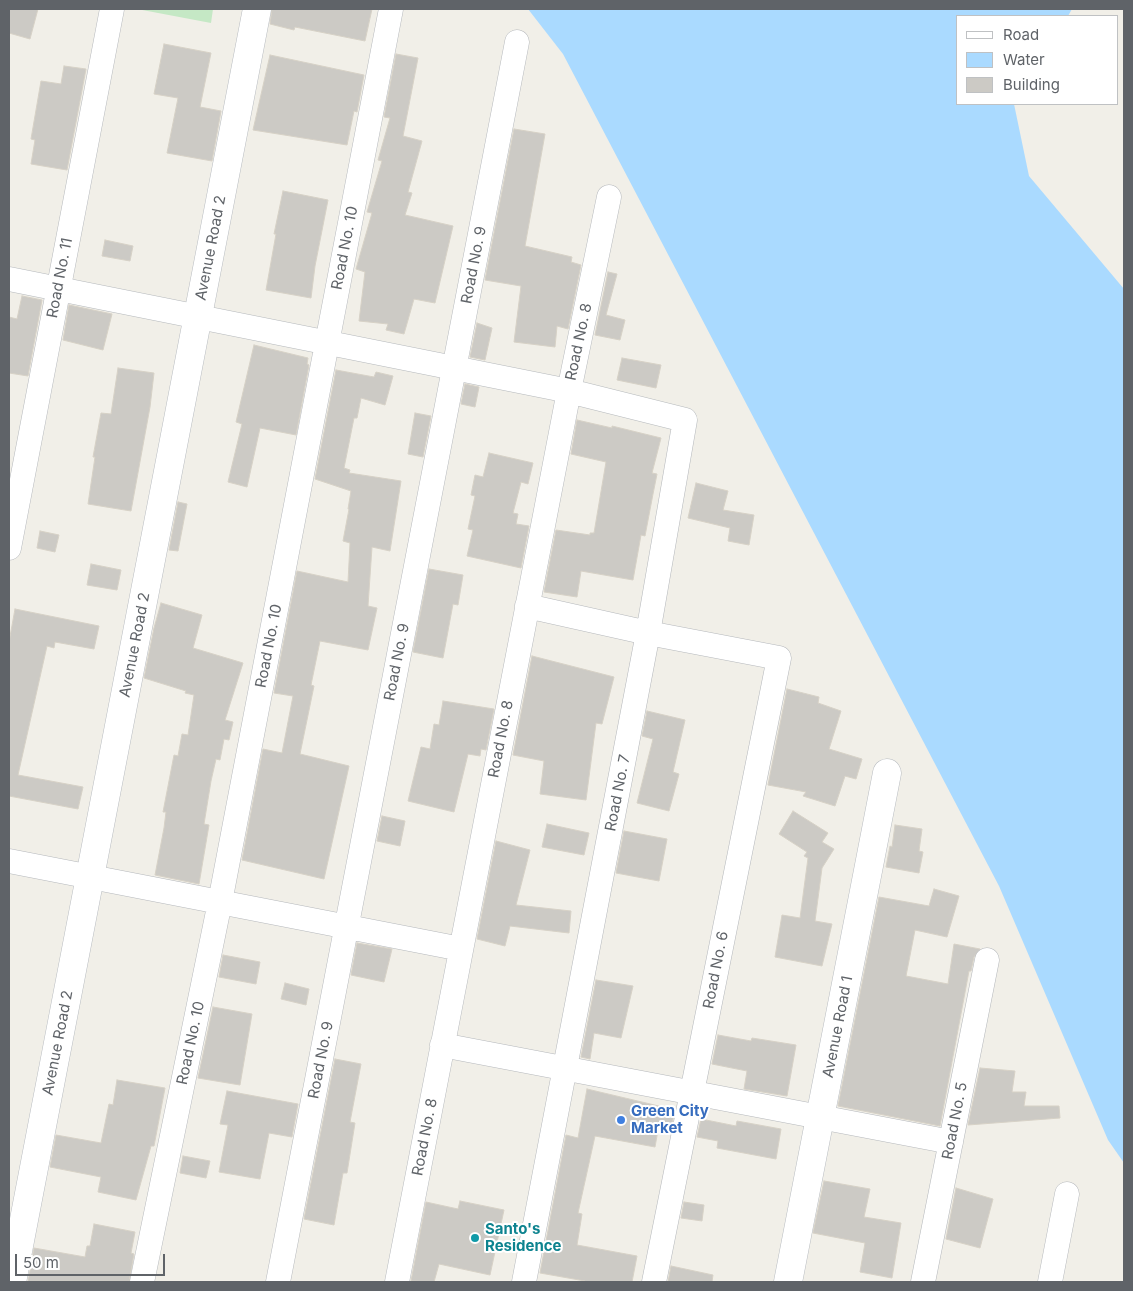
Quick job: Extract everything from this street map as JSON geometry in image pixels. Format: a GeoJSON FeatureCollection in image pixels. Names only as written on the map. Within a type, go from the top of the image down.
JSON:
{"type":"FeatureCollection","features":[{"type":"Feature","properties":{"kind":"street","name":"Road No. 11"},"geometry":{"type":"LineString","coordinates":[[9,548],[112,9]]}},
{"type":"Feature","properties":{"kind":"street","name":"Avenue Road 2"},"geometry":{"type":"LineString","coordinates":[[12,1282],[257,9]]}},
{"type":"Feature","properties":{"kind":"street","name":"Road No. 10"},"geometry":{"type":"LineString","coordinates":[[142,1282],[220,902],[391,9]]}},
{"type":"Feature","properties":{"kind":"street","name":"Road No. 9"},"geometry":{"type":"LineString","coordinates":[[278,1282],[517,42]]}},
{"type":"Feature","properties":{"kind":"street","name":"Road No. 8"},"geometry":{"type":"LineString","coordinates":[[396,1282],[568,391],[609,197]]}},
{"type":"Feature","properties":{"kind":"street"},"geometry":{"type":"LineString","coordinates":[[9,279],[568,391]]}},
{"type":"Feature","properties":{"kind":"street","name":"Road No. 7"},"geometry":{"type":"LineString","coordinates":[[524,1282],[648,633],[684,420],[568,391]]}},
{"type":"Feature","properties":{"kind":"street"},"geometry":{"type":"LineString","coordinates":[[527,606],[648,633]]}},
{"type":"Feature","properties":{"kind":"street","name":"Road No. 6"},"geometry":{"type":"LineString","coordinates":[[648,633],[778,658],[654,1282]]}},
{"type":"Feature","properties":{"kind":"street","name":"Avenue Road 1"},"geometry":{"type":"LineString","coordinates":[[788,1282],[887,773]]}},
{"type":"Feature","properties":{"kind":"street"},"geometry":{"type":"LineString","coordinates":[[9,861],[461,949]]}},
{"type":"Feature","properties":{"kind":"street","name":"Road No. 5"},"geometry":{"type":"LineString","coordinates":[[922,1282],[987,960]]}},
{"type":"Feature","properties":{"kind":"street"},"geometry":{"type":"LineString","coordinates":[[442,1045],[951,1142]]}},
{"type":"Feature","properties":{"kind":"street"},"geometry":{"type":"LineString","coordinates":[[1050,1282],[1067,1194]]}},
{"type":"Feature","properties":{"kind":"green space"},"geometry":{"type":"Polygon","coordinates":[[[137,9],[213,9],[211,23],[137,9]]]}},
{"type":"Feature","properties":{"kind":"water"},"geometry":{"type":"Polygon","coordinates":[[[528,9],[1072,9],[1069,15],[956,15],[956,105],[1014,105],[1029,176],[1124,289],[1124,1163],[1108,1140],[999,886],[563,54],[528,9]]]}},
{"type":"Feature","properties":{"kind":"building"},"geometry":{"type":"Polygon","coordinates":[[[9,9],[38,9],[30,39],[9,33],[9,9]]]}},
{"type":"Feature","properties":{"kind":"building"},"geometry":{"type":"Polygon","coordinates":[[[272,9],[372,9],[365,41],[295,27],[294,30],[270,24],[272,9]]]}},
{"type":"Feature","properties":{"kind":"building"},"geometry":{"type":"Polygon","coordinates":[[[164,44],[211,53],[200,107],[221,111],[212,161],[167,153],[178,98],[154,94],[164,44]]]}},
{"type":"Feature","properties":{"kind":"building"},"geometry":{"type":"Polygon","coordinates":[[[396,54],[418,58],[403,136],[422,141],[408,192],[412,193],[405,215],[453,226],[435,303],[414,299],[404,334],[386,330],[388,324],[359,321],[365,272],[356,269],[372,213],[367,212],[382,161],[378,160],[390,118],[384,117],[396,54]]]}},
{"type":"Feature","properties":{"kind":"building"},"geometry":{"type":"Polygon","coordinates":[[[270,55],[364,75],[357,112],[354,111],[347,145],[253,130],[270,55]]]}},
{"type":"Feature","properties":{"kind":"building"},"geometry":{"type":"Polygon","coordinates":[[[64,66],[86,69],[67,170],[31,164],[35,140],[31,139],[41,81],[61,84],[64,66]]]}},
{"type":"Feature","properties":{"kind":"building"},"geometry":{"type":"Polygon","coordinates":[[[514,129],[545,134],[525,246],[572,257],[571,262],[581,265],[568,329],[557,326],[555,347],[514,342],[521,286],[485,280],[514,129]]]}},
{"type":"Feature","properties":{"kind":"building"},"geometry":{"type":"Polygon","coordinates":[[[283,191],[328,200],[315,266],[311,298],[266,290],[276,234],[274,234],[283,191]]]}},
{"type":"Feature","properties":{"kind":"building"},"geometry":{"type":"Polygon","coordinates":[[[105,240],[133,246],[130,261],[102,256],[105,240]]]}},
{"type":"Feature","properties":{"kind":"building"},"geometry":{"type":"Polygon","coordinates":[[[608,272],[617,274],[606,315],[625,320],[620,340],[595,335],[608,272]]]}},
{"type":"Feature","properties":{"kind":"building"},"geometry":{"type":"Polygon","coordinates":[[[22,296],[42,300],[28,376],[9,373],[9,317],[17,319],[22,296]]]}},
{"type":"Feature","properties":{"kind":"building"},"geometry":{"type":"Polygon","coordinates":[[[69,305],[112,314],[103,350],[63,340],[69,305]]]}},
{"type":"Feature","properties":{"kind":"building"},"geometry":{"type":"Polygon","coordinates":[[[477,323],[492,328],[485,360],[470,357],[477,323]]]}},
{"type":"Feature","properties":{"kind":"building"},"geometry":{"type":"Polygon","coordinates":[[[254,345],[308,358],[307,364],[309,365],[296,435],[260,428],[247,487],[228,482],[242,424],[236,422],[254,345]]]}},
{"type":"Feature","properties":{"kind":"building"},"geometry":{"type":"Polygon","coordinates":[[[622,358],[661,365],[656,388],[617,380],[622,358]]]}},
{"type":"Feature","properties":{"kind":"building"},"geometry":{"type":"Polygon","coordinates":[[[118,368],[154,373],[150,407],[131,511],[88,504],[95,457],[93,457],[101,413],[111,414],[118,368]]]}},
{"type":"Feature","properties":{"kind":"building"},"geometry":{"type":"Polygon","coordinates":[[[336,370],[374,377],[376,372],[393,376],[385,405],[361,398],[357,418],[354,418],[344,468],[350,470],[349,473],[401,481],[390,551],[372,547],[368,606],[377,608],[368,650],[320,641],[311,685],[314,686],[300,754],[349,766],[324,879],[242,860],[263,749],[282,753],[293,696],[274,693],[297,571],[348,582],[350,543],[343,541],[351,491],[315,479],[336,370]]]}},
{"type":"Feature","properties":{"kind":"building"},"geometry":{"type":"Polygon","coordinates":[[[465,384],[479,387],[475,407],[461,404],[465,384]]]}},
{"type":"Feature","properties":{"kind":"building"},"geometry":{"type":"Polygon","coordinates":[[[415,413],[431,416],[423,457],[408,454],[415,413]]]}},
{"type":"Feature","properties":{"kind":"building"},"geometry":{"type":"Polygon","coordinates":[[[577,420],[661,438],[652,473],[657,474],[645,536],[641,535],[633,580],[581,571],[577,597],[544,592],[556,530],[590,535],[590,533],[594,533],[606,462],[571,454],[577,420]]]}},
{"type":"Feature","properties":{"kind":"building"},"geometry":{"type":"Polygon","coordinates":[[[489,453],[533,463],[528,484],[521,482],[513,513],[518,514],[516,524],[529,526],[521,568],[467,556],[473,530],[468,529],[475,496],[471,495],[475,475],[483,477],[489,453]]]}},
{"type":"Feature","properties":{"kind":"building"},"geometry":{"type":"Polygon","coordinates":[[[696,483],[728,491],[723,510],[754,515],[749,545],[728,541],[730,528],[688,518],[696,483]]]}},
{"type":"Feature","properties":{"kind":"building"},"geometry":{"type":"Polygon","coordinates":[[[178,502],[187,504],[178,551],[169,550],[178,502]]]}},
{"type":"Feature","properties":{"kind":"building"},"geometry":{"type":"Polygon","coordinates":[[[40,531],[59,535],[55,552],[37,548],[40,531]]]}},
{"type":"Feature","properties":{"kind":"building"},"geometry":{"type":"Polygon","coordinates":[[[91,564],[121,570],[117,590],[87,585],[91,564]]]}},
{"type":"Feature","properties":{"kind":"building"},"geometry":{"type":"Polygon","coordinates":[[[429,569],[463,575],[458,605],[453,604],[443,658],[413,652],[429,569]]]}},
{"type":"Feature","properties":{"kind":"building"},"geometry":{"type":"Polygon","coordinates":[[[161,603],[202,615],[193,648],[243,663],[225,720],[233,722],[229,740],[224,739],[220,760],[216,759],[211,781],[204,824],[209,825],[199,884],[155,875],[164,828],[166,812],[163,812],[174,755],[178,756],[182,734],[188,735],[194,695],[144,678],[161,603]]]}},
{"type":"Feature","properties":{"kind":"building"},"geometry":{"type":"Polygon","coordinates":[[[15,609],[99,626],[94,649],[55,642],[54,648],[47,646],[18,775],[83,787],[78,809],[9,796],[9,642],[15,609]]]}},
{"type":"Feature","properties":{"kind":"building"},"geometry":{"type":"Polygon","coordinates":[[[532,656],[614,677],[602,724],[596,723],[586,800],[540,794],[544,761],[513,755],[532,656]]]}},
{"type":"Feature","properties":{"kind":"building"},"geometry":{"type":"Polygon","coordinates":[[[787,689],[819,697],[818,703],[841,711],[829,749],[862,759],[856,779],[845,776],[835,806],[803,796],[806,792],[768,785],[787,689]]]}},
{"type":"Feature","properties":{"kind":"building"},"geometry":{"type":"Polygon","coordinates":[[[443,701],[494,709],[486,750],[481,749],[480,756],[468,754],[454,812],[408,801],[421,747],[430,749],[434,724],[439,725],[443,701]]]}},
{"type":"Feature","properties":{"kind":"building"},"geometry":{"type":"Polygon","coordinates":[[[647,711],[685,720],[673,772],[679,774],[669,811],[637,803],[653,739],[642,736],[647,711]]]}},
{"type":"Feature","properties":{"kind":"building"},"geometry":{"type":"Polygon","coordinates":[[[793,811],[828,833],[822,842],[834,849],[822,868],[815,921],[832,924],[822,966],[775,957],[782,915],[800,918],[808,858],[804,856],[807,852],[779,834],[793,811]]]}},
{"type":"Feature","properties":{"kind":"building"},"geometry":{"type":"Polygon","coordinates":[[[382,816],[405,821],[400,846],[377,841],[382,816]]]}},
{"type":"Feature","properties":{"kind":"building"},"geometry":{"type":"Polygon","coordinates":[[[547,824],[589,833],[584,855],[542,847],[547,824]]]}},
{"type":"Feature","properties":{"kind":"building"},"geometry":{"type":"Polygon","coordinates":[[[895,825],[922,829],[919,851],[923,852],[919,873],[886,867],[890,846],[892,847],[895,825]]]}},
{"type":"Feature","properties":{"kind":"building"},"geometry":{"type":"Polygon","coordinates":[[[624,831],[667,839],[659,881],[616,873],[624,831]]]}},
{"type":"Feature","properties":{"kind":"building"},"geometry":{"type":"Polygon","coordinates":[[[496,841],[530,850],[516,905],[571,911],[569,933],[510,926],[505,946],[477,939],[496,841]]]}},
{"type":"Feature","properties":{"kind":"building"},"geometry":{"type":"Polygon","coordinates":[[[934,889],[959,896],[947,937],[915,930],[906,976],[948,984],[954,944],[980,949],[974,957],[971,971],[969,971],[940,1126],[838,1106],[879,897],[929,906],[934,889]]]}},
{"type":"Feature","properties":{"kind":"building"},"geometry":{"type":"Polygon","coordinates":[[[357,943],[392,949],[384,982],[351,975],[357,943]]]}},
{"type":"Feature","properties":{"kind":"building"},"geometry":{"type":"Polygon","coordinates":[[[223,955],[260,962],[256,984],[219,977],[223,955]]]}},
{"type":"Feature","properties":{"kind":"building"},"geometry":{"type":"Polygon","coordinates":[[[596,980],[633,986],[621,1038],[594,1033],[590,1059],[581,1057],[596,980]]]}},
{"type":"Feature","properties":{"kind":"building"},"geometry":{"type":"Polygon","coordinates":[[[285,983],[309,989],[306,1005],[281,999],[285,983]]]}},
{"type":"Feature","properties":{"kind":"building"},"geometry":{"type":"Polygon","coordinates":[[[213,1007],[252,1014],[240,1085],[198,1078],[213,1007]]]}},
{"type":"Feature","properties":{"kind":"building"},"geometry":{"type":"Polygon","coordinates":[[[718,1035],[751,1041],[752,1038],[796,1045],[787,1096],[744,1089],[747,1071],[712,1064],[718,1035]]]}},
{"type":"Feature","properties":{"kind":"building"},"geometry":{"type":"Polygon","coordinates":[[[335,1059],[361,1064],[350,1122],[355,1123],[347,1173],[343,1173],[334,1225],[304,1219],[335,1059]]]}},
{"type":"Feature","properties":{"kind":"building"},"geometry":{"type":"Polygon","coordinates":[[[980,1068],[1015,1071],[1012,1092],[1026,1092],[1024,1106],[1059,1106],[1060,1118],[968,1125],[980,1068]]]}},
{"type":"Feature","properties":{"kind":"building"},"geometry":{"type":"Polygon","coordinates":[[[117,1080],[165,1088],[154,1146],[151,1146],[136,1200],[98,1192],[101,1177],[50,1167],[56,1135],[101,1143],[109,1104],[113,1105],[117,1080]]]}},
{"type":"Feature","properties":{"kind":"building"},"geometry":{"type":"Polygon","coordinates":[[[587,1089],[663,1107],[662,1112],[674,1115],[670,1132],[658,1130],[655,1147],[595,1136],[578,1213],[582,1214],[577,1245],[637,1256],[632,1282],[585,1282],[540,1273],[566,1135],[578,1138],[587,1089]]]}},
{"type":"Feature","properties":{"kind":"building"},"geometry":{"type":"Polygon","coordinates":[[[227,1091],[298,1104],[292,1137],[269,1133],[260,1179],[219,1172],[228,1125],[220,1124],[227,1091]]]}},
{"type":"Feature","properties":{"kind":"building"},"geometry":{"type":"Polygon","coordinates":[[[701,1119],[736,1126],[737,1121],[781,1129],[776,1159],[717,1148],[718,1141],[697,1137],[701,1119]]]}},
{"type":"Feature","properties":{"kind":"building"},"geometry":{"type":"Polygon","coordinates":[[[183,1156],[210,1161],[206,1178],[180,1173],[183,1156]]]}},
{"type":"Feature","properties":{"kind":"building"},"geometry":{"type":"Polygon","coordinates":[[[824,1181],[870,1189],[864,1217],[901,1223],[892,1278],[860,1272],[865,1243],[813,1233],[824,1181]]]}},
{"type":"Feature","properties":{"kind":"building"},"geometry":{"type":"Polygon","coordinates":[[[956,1188],[993,1199],[980,1248],[946,1239],[956,1188]]]}},
{"type":"Feature","properties":{"kind":"building"},"geometry":{"type":"Polygon","coordinates":[[[460,1201],[504,1210],[490,1275],[439,1264],[434,1282],[411,1281],[426,1202],[458,1209],[460,1201]]]}},
{"type":"Feature","properties":{"kind":"building"},"geometry":{"type":"Polygon","coordinates":[[[684,1202],[704,1205],[702,1221],[681,1218],[684,1202]]]}},
{"type":"Feature","properties":{"kind":"building"},"geometry":{"type":"Polygon","coordinates":[[[94,1224],[135,1232],[131,1253],[134,1254],[129,1282],[28,1282],[34,1248],[85,1257],[87,1246],[90,1246],[94,1224]]]}},
{"type":"Feature","properties":{"kind":"building"},"geometry":{"type":"Polygon","coordinates":[[[671,1266],[713,1275],[712,1282],[668,1282],[671,1266]]]}},
{"type":"Feature","properties":{"kind":"place","name":"Green City Market"},"geometry":{"type":"Point","coordinates":[621,1120]}},
{"type":"Feature","properties":{"kind":"place","name":"Santo's Residence"},"geometry":{"type":"Point","coordinates":[475,1238]}}]}
